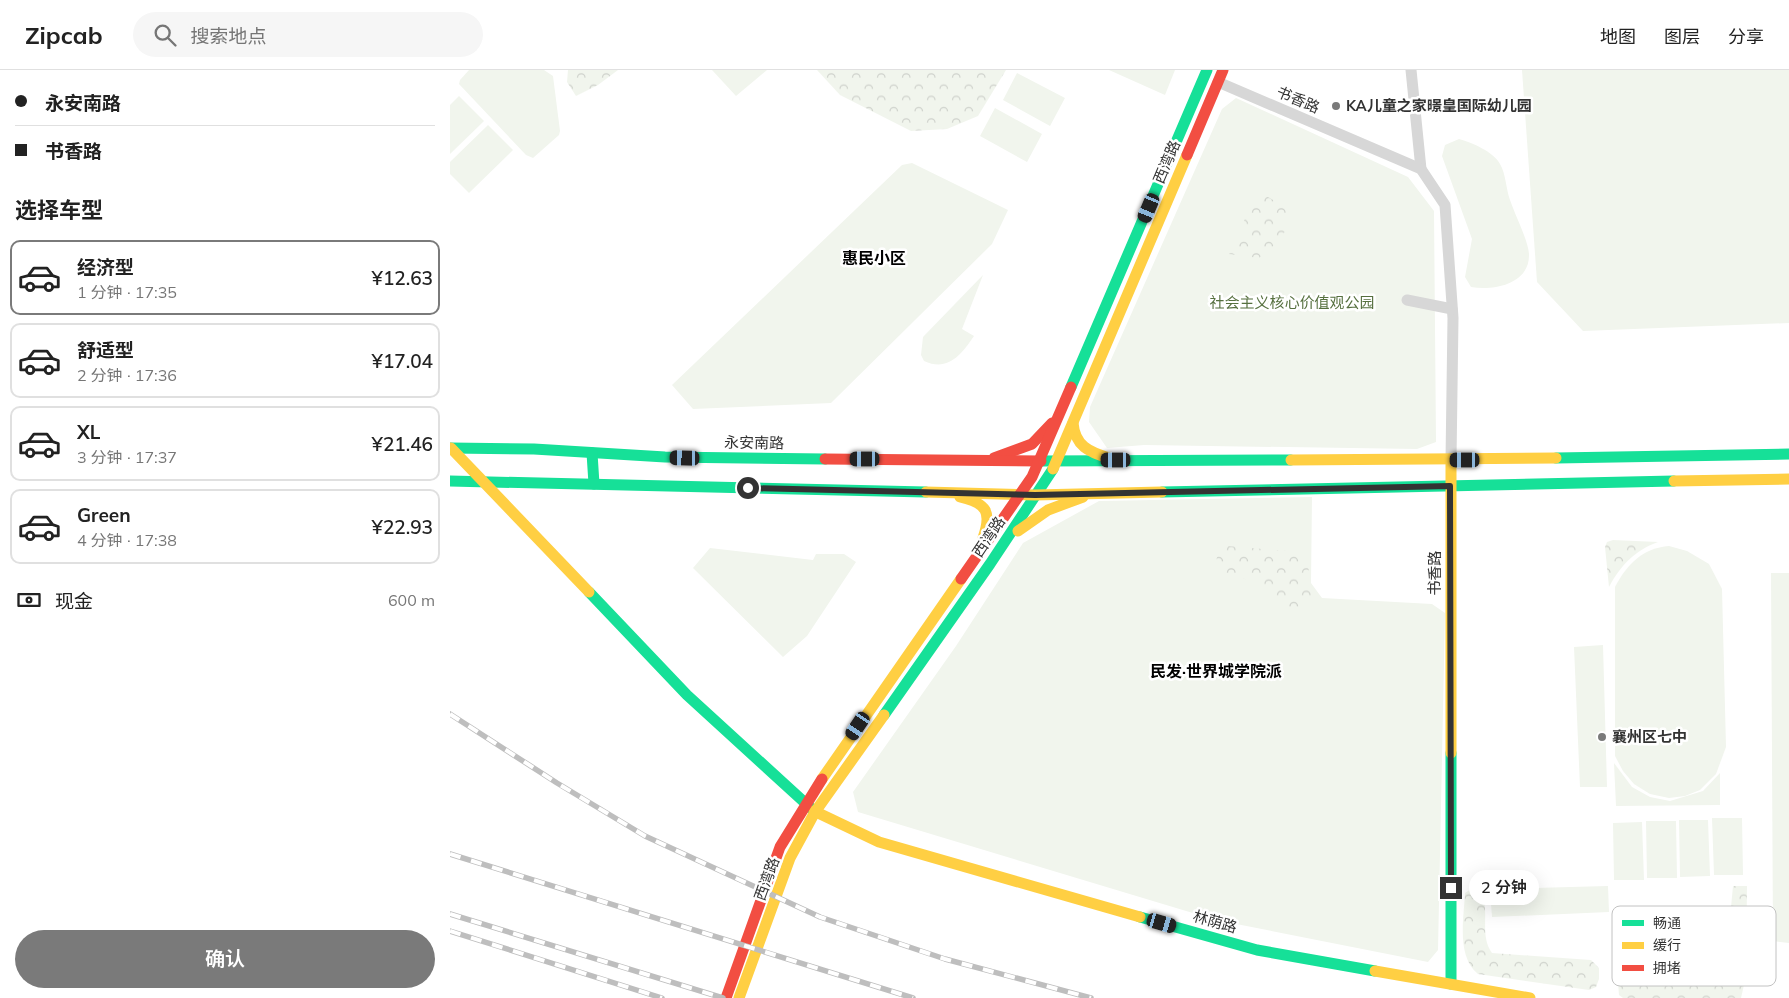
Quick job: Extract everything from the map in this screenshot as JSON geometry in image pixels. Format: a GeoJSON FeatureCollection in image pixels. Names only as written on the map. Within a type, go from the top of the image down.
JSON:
{"type":"FeatureCollection","features":[{"type":"Feature","properties":{"kind":"main road","name":"西湾路"},"geometry":{"type":"LineString","coordinates":[[726,998],[780,847],[805,803],[1032,477],[1207,70]]}},
{"type":"Feature","properties":{"kind":"main road","name":"西湾路"},"geometry":{"type":"LineString","coordinates":[[739,998],[790,858],[815,812],[1000,547],[1057,460],[1223,70]]}},
{"type":"Feature","properties":{"kind":"main road"},"geometry":{"type":"LineString","coordinates":[[988,461],[1032,444],[1060,415]]}},
{"type":"Feature","properties":{"kind":"main road"},"geometry":{"type":"LineString","coordinates":[[1073,422],[1073,432],[1077,444],[1084,450],[1116,460]]}},
{"type":"Feature","properties":{"kind":"main road","name":"永安南路"},"geometry":{"type":"LineString","coordinates":[[450,447],[534,449],[665,457],[988,461],[1450,460],[1789,454]]}},
{"type":"Feature","properties":{"kind":"main road","name":"林荫路"},"geometry":{"type":"LineString","coordinates":[[450,447],[687,695],[815,812],[879,842],[1257,950],[1451,984],[1498,995],[1530,998]]}},
{"type":"Feature","properties":{"kind":"main road"},"geometry":{"type":"LineString","coordinates":[[592,452],[594,484]]}},
{"type":"Feature","properties":{"kind":"main road","name":"书香路"},"geometry":{"type":"LineString","coordinates":[[1450,460],[1451,984]]}},
{"type":"Feature","properties":{"kind":"main road"},"geometry":{"type":"LineString","coordinates":[[450,481],[1035,495],[1789,479]]}},
{"type":"Feature","properties":{"kind":"main road"},"geometry":{"type":"LineString","coordinates":[[939,493],[974,500],[985,507],[989,519],[976,556]]}},
{"type":"Feature","properties":{"kind":"main road"},"geometry":{"type":"LineString","coordinates":[[1000,547],[1030,519],[1048,509],[1095,494]]}},
{"type":"Feature","properties":{"kind":"street","name":"书香路"},"geometry":{"type":"LineString","coordinates":[[1412,70],[1421,169],[1445,205],[1452,309],[1450,460]]}},
{"type":"Feature","properties":{"kind":"street","name":"书香路"},"geometry":{"type":"LineString","coordinates":[[1218,82],[1421,169]]}},
{"type":"Feature","properties":{"kind":"street"},"geometry":{"type":"LineString","coordinates":[[1407,300],[1452,309]]}},
{"type":"Feature","properties":{"kind":"green space"},"geometry":{"type":"Polygon","coordinates":[[[469,70],[544,70],[553,76],[559,135],[533,158],[526,155],[459,84],[460,80],[469,70]]]}},
{"type":"Feature","properties":{"kind":"green space"},"geometry":{"type":"Polygon","coordinates":[[[568,70],[618,70],[598,85],[576,96],[567,82],[568,70]]]}},
{"type":"Feature","properties":{"kind":"green space"},"geometry":{"type":"Polygon","coordinates":[[[712,70],[767,70],[736,96],[712,70]]]}},
{"type":"Feature","properties":{"kind":"green space"},"geometry":{"type":"Polygon","coordinates":[[[817,70],[1006,70],[978,116],[947,129],[911,131],[840,95],[817,70]]]}},
{"type":"Feature","properties":{"kind":"green space"},"geometry":{"type":"Polygon","coordinates":[[[1109,70],[1175,70],[1165,95],[1109,70]]]}},
{"type":"Feature","properties":{"kind":"green space"},"geometry":{"type":"Polygon","coordinates":[[[1522,70],[1789,70],[1789,323],[1583,331],[1537,282],[1522,70]]]}},
{"type":"Feature","properties":{"kind":"green space"},"geometry":{"type":"Polygon","coordinates":[[[1017,73],[1065,98],[1050,126],[1003,100],[1017,73]]]}},
{"type":"Feature","properties":{"kind":"green space"},"geometry":{"type":"Polygon","coordinates":[[[459,96],[484,121],[450,154],[450,105],[459,96]]]}},
{"type":"Feature","properties":{"kind":"green space","name":"社会主义核心价值观公园"},"geometry":{"type":"Polygon","coordinates":[[[1236,98],[1408,177],[1434,211],[1436,442],[1417,449],[1144,445],[1107,448],[1089,422],[1090,407],[1222,109],[1236,98]]]}},
{"type":"Feature","properties":{"kind":"green space"},"geometry":{"type":"Polygon","coordinates":[[[995,108],[1042,134],[1027,162],[980,136],[995,108]]]}},
{"type":"Feature","properties":{"kind":"green space"},"geometry":{"type":"Polygon","coordinates":[[[488,125],[513,150],[469,193],[450,174],[450,162],[488,125]]]}},
{"type":"Feature","properties":{"kind":"green space"},"geometry":{"type":"Polygon","coordinates":[[[1459,139],[1476,145],[1493,155],[1500,164],[1504,172],[1510,200],[1526,242],[1529,254],[1528,264],[1524,272],[1517,279],[1500,286],[1490,288],[1471,287],[1465,277],[1472,239],[1442,156],[1445,145],[1459,139]]]}},
{"type":"Feature","properties":{"kind":"green space"},"geometry":{"type":"Polygon","coordinates":[[[912,163],[1008,210],[992,244],[831,403],[693,409],[672,385],[902,165],[912,163]]]}},
{"type":"Feature","properties":{"kind":"green space"},"geometry":{"type":"Polygon","coordinates":[[[1266,196],[1292,210],[1282,239],[1259,258],[1229,254],[1248,212],[1266,196]]]}},
{"type":"Feature","properties":{"kind":"green space"},"geometry":{"type":"Polygon","coordinates":[[[983,275],[962,329],[974,336],[959,355],[947,363],[933,364],[924,361],[921,355],[923,337],[983,275]]]}},
{"type":"Feature","properties":{"kind":"green space"},"geometry":{"type":"Polygon","coordinates":[[[1312,497],[1311,583],[1322,598],[1432,604],[1445,613],[1438,950],[1428,962],[1216,920],[858,812],[853,792],[956,646],[1023,543],[1099,501],[1312,497]]]}},
{"type":"Feature","properties":{"kind":"green space"},"geometry":{"type":"Polygon","coordinates":[[[1613,540],[1658,542],[1635,554],[1623,565],[1609,587],[1605,547],[1607,542],[1613,540]]]}},
{"type":"Feature","properties":{"kind":"green space"},"geometry":{"type":"Polygon","coordinates":[[[1228,546],[1300,552],[1307,561],[1312,596],[1301,605],[1293,609],[1287,609],[1261,583],[1227,577],[1215,572],[1219,553],[1228,546]]]}},
{"type":"Feature","properties":{"kind":"green space"},"geometry":{"type":"Polygon","coordinates":[[[1669,546],[1687,551],[1709,564],[1722,589],[1726,747],[1716,774],[1700,790],[1685,796],[1669,798],[1650,794],[1634,784],[1623,771],[1615,756],[1615,587],[1625,571],[1637,559],[1651,550],[1669,546]]]}},
{"type":"Feature","properties":{"kind":"green space"},"geometry":{"type":"Polygon","coordinates":[[[710,548],[813,560],[816,554],[844,554],[856,562],[807,636],[783,657],[693,568],[710,548]]]}},
{"type":"Feature","properties":{"kind":"green space"},"geometry":{"type":"Polygon","coordinates":[[[1771,573],[1789,573],[1789,943],[1776,941],[1776,906],[1773,906],[1771,573]]]}},
{"type":"Feature","properties":{"kind":"green space"},"geometry":{"type":"Polygon","coordinates":[[[1603,645],[1607,787],[1580,787],[1574,647],[1603,645]]]}},
{"type":"Feature","properties":{"kind":"green space"},"geometry":{"type":"Polygon","coordinates":[[[1614,763],[1632,787],[1650,797],[1670,801],[1703,791],[1720,773],[1720,805],[1616,806],[1614,763]]]}},
{"type":"Feature","properties":{"kind":"green space"},"geometry":{"type":"Polygon","coordinates":[[[1712,818],[1742,818],[1743,875],[1714,875],[1712,818]]]}},
{"type":"Feature","properties":{"kind":"green space"},"geometry":{"type":"Polygon","coordinates":[[[1679,820],[1708,820],[1710,876],[1680,877],[1679,820]]]}},
{"type":"Feature","properties":{"kind":"green space"},"geometry":{"type":"Polygon","coordinates":[[[1646,821],[1676,821],[1677,878],[1647,878],[1646,821]]]}},
{"type":"Feature","properties":{"kind":"green space"},"geometry":{"type":"Polygon","coordinates":[[[1642,822],[1644,880],[1614,880],[1613,823],[1642,822]]]}},
{"type":"Feature","properties":{"kind":"green space"},"geometry":{"type":"Polygon","coordinates":[[[1608,886],[1609,912],[1492,917],[1490,889],[1608,886]]]}},
{"type":"Feature","properties":{"kind":"green space"},"geometry":{"type":"Polygon","coordinates":[[[1733,886],[1747,886],[1747,906],[1731,906],[1733,886]]]}},
{"type":"Feature","properties":{"kind":"green space"},"geometry":{"type":"Polygon","coordinates":[[[1474,887],[1479,887],[1483,895],[1486,937],[1492,953],[1591,960],[1599,968],[1599,979],[1596,987],[1589,990],[1478,974],[1471,966],[1467,957],[1463,936],[1465,893],[1474,887]]]}},
{"type":"Feature","properties":{"kind":"green space"},"geometry":{"type":"Polygon","coordinates":[[[1618,986],[1744,986],[1741,998],[1623,998],[1619,995],[1618,986]]]}},
{"type":"Feature","properties":{"kind":"railway"},"geometry":{"type":"LineString","coordinates":[[450,714],[557,783],[645,836],[820,917],[945,959],[1091,998]]}},
{"type":"Feature","properties":{"kind":"railway"},"geometry":{"type":"LineString","coordinates":[[450,854],[913,998]]}},
{"type":"Feature","properties":{"kind":"railway"},"geometry":{"type":"LineString","coordinates":[[450,914],[723,998]]}},
{"type":"Feature","properties":{"kind":"railway"},"geometry":{"type":"LineString","coordinates":[[450,931],[662,998]]}},
{"type":"Feature","properties":{"kind":"traffic: fast"},"geometry":{"type":"LineString","coordinates":[[1071,387],[1207,70]]}},
{"type":"Feature","properties":{"kind":"traffic: fast"},"geometry":{"type":"LineString","coordinates":[[450,448],[534,449],[665,457],[825,459]]}},
{"type":"Feature","properties":{"kind":"traffic: fast"},"geometry":{"type":"LineString","coordinates":[[592,453],[594,484]]}},
{"type":"Feature","properties":{"kind":"traffic: fast"},"geometry":{"type":"LineString","coordinates":[[1556,458],[1789,454]]}},
{"type":"Feature","properties":{"kind":"traffic: fast"},"geometry":{"type":"LineString","coordinates":[[1041,461],[1291,460]]}},
{"type":"Feature","properties":{"kind":"traffic: fast"},"geometry":{"type":"LineString","coordinates":[[884,715],[990,564],[1053,469]]}},
{"type":"Feature","properties":{"kind":"traffic: fast"},"geometry":{"type":"LineString","coordinates":[[450,481],[926,492]]}},
{"type":"Feature","properties":{"kind":"traffic: fast"},"geometry":{"type":"LineString","coordinates":[[1162,492],[1674,481]]}},
{"type":"Feature","properties":{"kind":"traffic: fast"},"geometry":{"type":"LineString","coordinates":[[589,592],[687,695],[814,811]]}},
{"type":"Feature","properties":{"kind":"traffic: fast"},"geometry":{"type":"LineString","coordinates":[[1451,753],[1451,984]]}},
{"type":"Feature","properties":{"kind":"traffic: fast"},"geometry":{"type":"LineString","coordinates":[[1140,917],[1257,950],[1375,971]]}},
{"type":"Feature","properties":{"kind":"traffic: slow"},"geometry":{"type":"LineString","coordinates":[[1053,469],[1187,155]]}},
{"type":"Feature","properties":{"kind":"traffic: slow"},"geometry":{"type":"LineString","coordinates":[[1073,423],[1074,431],[1084,447],[1109,458]]}},
{"type":"Feature","properties":{"kind":"traffic: slow"},"geometry":{"type":"LineString","coordinates":[[451,448],[589,592]]}},
{"type":"Feature","properties":{"kind":"traffic: slow"},"geometry":{"type":"LineString","coordinates":[[1291,460],[1556,458]]}},
{"type":"Feature","properties":{"kind":"traffic: slow"},"geometry":{"type":"LineString","coordinates":[[1451,460],[1451,753]]}},
{"type":"Feature","properties":{"kind":"traffic: slow"},"geometry":{"type":"LineString","coordinates":[[1674,481],[1789,479]]}},
{"type":"Feature","properties":{"kind":"traffic: slow"},"geometry":{"type":"LineString","coordinates":[[926,492],[1035,495],[1162,492]]}},
{"type":"Feature","properties":{"kind":"traffic: slow"},"geometry":{"type":"LineString","coordinates":[[960,497],[976,502],[985,510],[987,521],[983,538]]}},
{"type":"Feature","properties":{"kind":"traffic: slow"},"geometry":{"type":"LineString","coordinates":[[1018,531],[1048,510],[1083,497]]}},
{"type":"Feature","properties":{"kind":"traffic: slow"},"geometry":{"type":"LineString","coordinates":[[822,779],[961,579]]}},
{"type":"Feature","properties":{"kind":"traffic: slow"},"geometry":{"type":"LineString","coordinates":[[739,998],[790,858],[815,812],[884,715]]}},
{"type":"Feature","properties":{"kind":"traffic: slow"},"geometry":{"type":"LineString","coordinates":[[814,811],[879,842],[1140,917]]}},
{"type":"Feature","properties":{"kind":"traffic: slow"},"geometry":{"type":"LineString","coordinates":[[1375,971],[1530,998]]}},
{"type":"Feature","properties":{"kind":"traffic: jam"},"geometry":{"type":"LineString","coordinates":[[1187,155],[1223,70]]}},
{"type":"Feature","properties":{"kind":"traffic: jam"},"geometry":{"type":"LineString","coordinates":[[961,579],[1032,477],[1071,387]]}},
{"type":"Feature","properties":{"kind":"traffic: jam"},"geometry":{"type":"LineString","coordinates":[[994,458],[1032,444],[1052,423]]}},
{"type":"Feature","properties":{"kind":"traffic: jam"},"geometry":{"type":"LineString","coordinates":[[825,459],[1041,461]]}},
{"type":"Feature","properties":{"kind":"traffic: jam"},"geometry":{"type":"LineString","coordinates":[[726,998],[780,847],[822,779]]}},
{"type":"Feature","properties":{"kind":"place","name":"KA儿童之家暻皇国际幼儿园"},"geometry":{"type":"Point","coordinates":[1336,106]}},
{"type":"Feature","properties":{"kind":"place","name":"襄州区七中"},"geometry":{"type":"Point","coordinates":[1602,737]}},
{"type":"Feature","properties":{"kind":"district","name":"惠民小区"},"geometry":{"type":"Point","coordinates":[874,258]}},
{"type":"Feature","properties":{"kind":"district","name":"民发·世界城学院派"},"geometry":{"type":"Point","coordinates":[1216,671]}},
{"type":"Feature","properties":{"kind":"route"},"geometry":{"type":"LineString","coordinates":[[748,488],[1035,495],[1450,486],[1451,888]]}}]}
